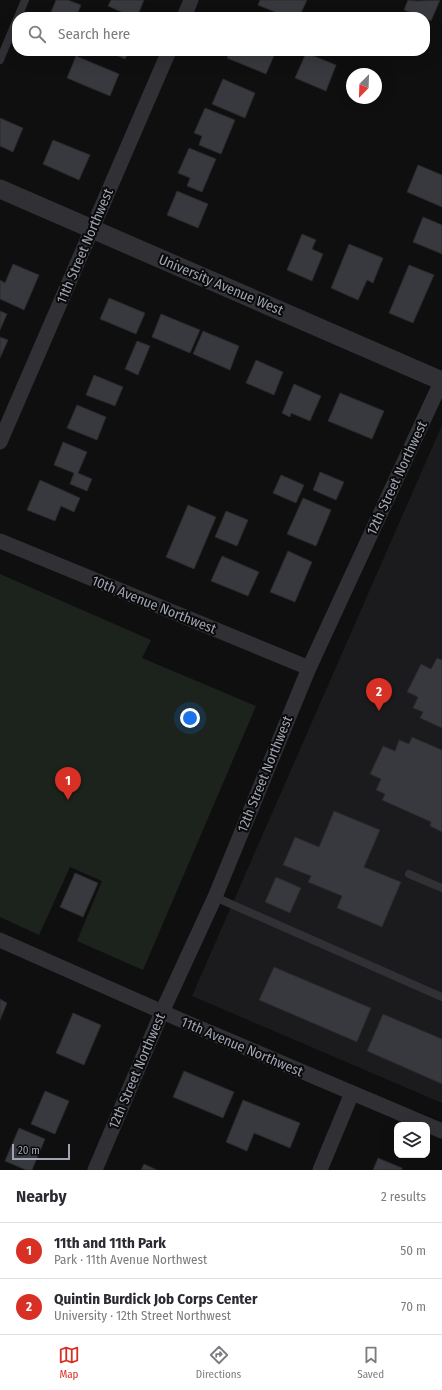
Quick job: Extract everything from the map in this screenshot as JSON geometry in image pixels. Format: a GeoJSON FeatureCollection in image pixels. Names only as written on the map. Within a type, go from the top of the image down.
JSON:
{"type":"FeatureCollection","features":[{"type":"Feature","properties":{"kind":"street"},"geometry":{"type":"LineString","coordinates":[[186,12],[191,0]]}},
{"type":"Feature","properties":{"kind":"street","name":"11th Street Northwest"},"geometry":{"type":"LineString","coordinates":[[0,442],[167,56]]}},
{"type":"Feature","properties":{"kind":"street","name":"University Avenue West"},"geometry":{"type":"LineString","coordinates":[[0,189],[442,380]]}},
{"type":"Feature","properties":{"kind":"street","name":"12th Street Northwest"},"geometry":{"type":"LineString","coordinates":[[95,1170],[162,1012],[214,897],[309,668],[442,380]]}},
{"type":"Feature","properties":{"kind":"street","name":"10th Avenue Northwest"},"geometry":{"type":"LineString","coordinates":[[0,541],[309,668]]}},
{"type":"Feature","properties":{"kind":"street","name":"11th Avenue Northwest"},"geometry":{"type":"LineString","coordinates":[[0,940],[162,1012],[442,1131]]}},
{"type":"Feature","properties":{"kind":"street"},"geometry":{"type":"LineString","coordinates":[[320,1170],[352,1093]]}},
{"type":"Feature","properties":{"kind":"lane"},"geometry":{"type":"LineString","coordinates":[[20,12],[25,0]]}},
{"type":"Feature","properties":{"kind":"lane"},"geometry":{"type":"LineString","coordinates":[[0,60],[12,30]]}},
{"type":"Feature","properties":{"kind":"lane"},"geometry":{"type":"LineString","coordinates":[[409,874],[442,888]]}},
{"type":"Feature","properties":{"kind":"lane"},"geometry":{"type":"LineString","coordinates":[[214,897],[442,997]]}},
{"type":"Feature","properties":{"kind":"shaded area"},"geometry":{"type":"Polygon","coordinates":[[[442,425],[442,1103],[192,996],[442,425]]]}},
{"type":"Feature","properties":{"kind":"shaded area"},"geometry":{"type":"Polygon","coordinates":[[[0,574],[151,640],[142,658],[256,706],[143,970],[77,941],[102,881],[70,867],[39,935],[0,917],[0,574]]]}},
{"type":"Feature","properties":{"kind":"building"},"geometry":{"type":"Polygon","coordinates":[[[56,0],[68,0],[81,5],[78,12],[51,12],[56,0]]]}},
{"type":"Feature","properties":{"kind":"building"},"geometry":{"type":"Polygon","coordinates":[[[111,0],[144,0],[139,12],[122,12],[108,6],[111,0]]]}},
{"type":"Feature","properties":{"kind":"building"},"geometry":{"type":"Polygon","coordinates":[[[260,0],[307,0],[301,12],[275,12],[258,5],[260,0]]]}},
{"type":"Feature","properties":{"kind":"building"},"geometry":{"type":"Polygon","coordinates":[[[408,0],[440,0],[431,21],[430,12],[409,12],[404,10],[408,0]]]}},
{"type":"Feature","properties":{"kind":"building"},"geometry":{"type":"Polygon","coordinates":[[[76,56],[119,74],[110,96],[67,78],[76,56]]]}},
{"type":"Feature","properties":{"kind":"building"},"geometry":{"type":"Polygon","coordinates":[[[118,56],[126,56],[125,59],[118,56]]]}},
{"type":"Feature","properties":{"kind":"building"},"geometry":{"type":"Polygon","coordinates":[[[228,56],[274,56],[266,74],[227,58],[228,56]]]}},
{"type":"Feature","properties":{"kind":"building"},"geometry":{"type":"Polygon","coordinates":[[[305,56],[314,56],[336,65],[326,91],[295,78],[305,56]]]}},
{"type":"Feature","properties":{"kind":"building"},"geometry":{"type":"Polygon","coordinates":[[[223,79],[255,93],[245,118],[212,104],[223,79]]]}},
{"type":"Feature","properties":{"kind":"building"},"geometry":{"type":"Polygon","coordinates":[[[205,108],[235,120],[221,154],[199,145],[202,136],[194,133],[205,108]]]}},
{"type":"Feature","properties":{"kind":"building"},"geometry":{"type":"Polygon","coordinates":[[[0,118],[23,128],[13,152],[0,146],[0,118]]]}},
{"type":"Feature","properties":{"kind":"building"},"geometry":{"type":"Polygon","coordinates":[[[53,140],[90,155],[79,180],[43,164],[53,140]]]}},
{"type":"Feature","properties":{"kind":"building"},"geometry":{"type":"Polygon","coordinates":[[[189,148],[216,159],[202,192],[187,186],[190,178],[178,173],[189,148]]]}},
{"type":"Feature","properties":{"kind":"building"},"geometry":{"type":"Polygon","coordinates":[[[418,165],[442,175],[442,207],[407,192],[418,165]]]}},
{"type":"Feature","properties":{"kind":"building"},"geometry":{"type":"Polygon","coordinates":[[[177,191],[208,204],[198,228],[167,215],[177,191]]]}},
{"type":"Feature","properties":{"kind":"building"},"geometry":{"type":"Polygon","coordinates":[[[423,217],[442,225],[442,254],[413,242],[423,217]]]}},
{"type":"Feature","properties":{"kind":"building"},"geometry":{"type":"Polygon","coordinates":[[[302,234],[316,240],[312,249],[323,254],[312,281],[287,270],[302,234]]]}},
{"type":"Feature","properties":{"kind":"building"},"geometry":{"type":"Polygon","coordinates":[[[349,244],[383,258],[373,283],[367,280],[358,300],[331,288],[349,244]]]}},
{"type":"Feature","properties":{"kind":"building"},"geometry":{"type":"Polygon","coordinates":[[[13,264],[39,275],[24,310],[0,299],[0,280],[5,283],[13,264]]]}},
{"type":"Feature","properties":{"kind":"building"},"geometry":{"type":"Polygon","coordinates":[[[409,265],[434,275],[413,323],[389,313],[409,265]]]}},
{"type":"Feature","properties":{"kind":"building"},"geometry":{"type":"Polygon","coordinates":[[[109,298],[145,313],[136,334],[100,319],[109,298]]]}},
{"type":"Feature","properties":{"kind":"building"},"geometry":{"type":"Polygon","coordinates":[[[0,311],[7,314],[0,330],[0,311]]]}},
{"type":"Feature","properties":{"kind":"building"},"geometry":{"type":"Polygon","coordinates":[[[161,314],[200,330],[190,353],[152,337],[161,314]]]}},
{"type":"Feature","properties":{"kind":"building"},"geometry":{"type":"Polygon","coordinates":[[[203,331],[239,346],[230,370],[193,354],[203,331]]]}},
{"type":"Feature","properties":{"kind":"building"},"geometry":{"type":"Polygon","coordinates":[[[0,337],[8,340],[0,358],[0,337]]]}},
{"type":"Feature","properties":{"kind":"building"},"geometry":{"type":"Polygon","coordinates":[[[137,341],[150,346],[138,375],[125,369],[137,341]]]}},
{"type":"Feature","properties":{"kind":"building"},"geometry":{"type":"Polygon","coordinates":[[[256,360],[283,372],[274,395],[246,383],[256,360]]]}},
{"type":"Feature","properties":{"kind":"building"},"geometry":{"type":"Polygon","coordinates":[[[94,375],[123,387],[115,406],[86,395],[94,375]]]}},
{"type":"Feature","properties":{"kind":"building"},"geometry":{"type":"Polygon","coordinates":[[[294,384],[321,396],[310,421],[291,413],[290,417],[282,413],[294,384]]]}},
{"type":"Feature","properties":{"kind":"building"},"geometry":{"type":"Polygon","coordinates":[[[340,393],[384,411],[372,439],[328,421],[340,393]]]}},
{"type":"Feature","properties":{"kind":"building"},"geometry":{"type":"Polygon","coordinates":[[[77,405],[106,417],[97,440],[67,428],[77,405]]]}},
{"type":"Feature","properties":{"kind":"building"},"geometry":{"type":"Polygon","coordinates":[[[63,442],[87,452],[78,473],[92,479],[87,491],[70,484],[74,473],[54,465],[63,442]]]}},
{"type":"Feature","properties":{"kind":"building"},"geometry":{"type":"Polygon","coordinates":[[[320,472],[344,482],[336,500],[313,490],[320,472]]]}},
{"type":"Feature","properties":{"kind":"building"},"geometry":{"type":"Polygon","coordinates":[[[281,475],[304,485],[296,503],[273,493],[281,475]]]}},
{"type":"Feature","properties":{"kind":"building"},"geometry":{"type":"Polygon","coordinates":[[[40,480],[80,498],[74,512],[61,506],[55,521],[27,510],[40,480]]]}},
{"type":"Feature","properties":{"kind":"building"},"geometry":{"type":"Polygon","coordinates":[[[303,498],[331,510],[316,546],[287,534],[303,498]]]}},
{"type":"Feature","properties":{"kind":"building"},"geometry":{"type":"Polygon","coordinates":[[[188,505],[216,517],[194,569],[166,557],[188,505]]]}},
{"type":"Feature","properties":{"kind":"building"},"geometry":{"type":"Polygon","coordinates":[[[226,511],[248,520],[237,546],[215,537],[226,511]]]}},
{"type":"Feature","properties":{"kind":"building"},"geometry":{"type":"Polygon","coordinates":[[[288,551],[312,562],[295,602],[270,592],[288,551]]]}},
{"type":"Feature","properties":{"kind":"building"},"geometry":{"type":"Polygon","coordinates":[[[222,556],[259,572],[248,596],[211,581],[222,556]]]}},
{"type":"Feature","properties":{"kind":"building"},"geometry":{"type":"Polygon","coordinates":[[[437,658],[442,660],[442,728],[420,718],[423,712],[413,708],[418,697],[407,692],[421,664],[431,669],[437,658]]]}},
{"type":"Feature","properties":{"kind":"building"},"geometry":{"type":"Polygon","coordinates":[[[412,737],[442,750],[442,832],[430,826],[431,822],[382,800],[385,794],[376,790],[381,779],[370,774],[383,746],[395,751],[399,740],[409,744],[412,737]]]}},
{"type":"Feature","properties":{"kind":"building"},"geometry":{"type":"Polygon","coordinates":[[[334,811],[380,830],[364,867],[401,882],[382,927],[337,908],[342,896],[308,882],[311,876],[283,865],[295,837],[319,847],[334,811]]]}},
{"type":"Feature","properties":{"kind":"building"},"geometry":{"type":"Polygon","coordinates":[[[75,873],[98,883],[83,917],[60,907],[75,873]]]}},
{"type":"Feature","properties":{"kind":"building"},"geometry":{"type":"Polygon","coordinates":[[[276,877],[301,888],[290,913],[265,902],[276,877]]]}},
{"type":"Feature","properties":{"kind":"building"},"geometry":{"type":"Polygon","coordinates":[[[274,967],[371,1008],[357,1042],[259,1000],[274,967]]]}},
{"type":"Feature","properties":{"kind":"building"},"geometry":{"type":"Polygon","coordinates":[[[0,999],[7,1003],[0,1020],[0,999]]]}},
{"type":"Feature","properties":{"kind":"building"},"geometry":{"type":"Polygon","coordinates":[[[73,1013],[101,1025],[84,1065],[56,1053],[73,1013]]]}},
{"type":"Feature","properties":{"kind":"building"},"geometry":{"type":"Polygon","coordinates":[[[383,1014],[442,1039],[442,1084],[367,1051],[383,1014]]]}},
{"type":"Feature","properties":{"kind":"building"},"geometry":{"type":"Polygon","coordinates":[[[184,1071],[234,1092],[223,1118],[173,1097],[184,1071]]]}},
{"type":"Feature","properties":{"kind":"building"},"geometry":{"type":"Polygon","coordinates":[[[45,1091],[69,1101],[55,1134],[31,1124],[45,1091]]]}},
{"type":"Feature","properties":{"kind":"building"},"geometry":{"type":"Polygon","coordinates":[[[243,1100],[300,1123],[290,1148],[254,1133],[247,1151],[226,1142],[243,1100]]]}},
{"type":"Feature","properties":{"kind":"building"},"geometry":{"type":"Polygon","coordinates":[[[19,1128],[45,1139],[32,1170],[26,1170],[5,1161],[19,1128]]]}},
{"type":"Feature","properties":{"kind":"building"},"geometry":{"type":"Polygon","coordinates":[[[378,1158],[402,1168],[402,1170],[373,1170],[378,1158]]]}},
{"type":"Feature","properties":{"kind":"building"},"geometry":{"type":"Polygon","coordinates":[[[144,1164],[157,1170],[141,1170],[144,1164]]]}},
{"type":"Feature","properties":{"kind":"place","name":"Quintin Burdick Job Corps Center"},"geometry":{"type":"Point","coordinates":[379,711]}},
{"type":"Feature","properties":{"kind":"place","name":"11th and 11th Park"},"geometry":{"type":"Point","coordinates":[68,800]}}]}
